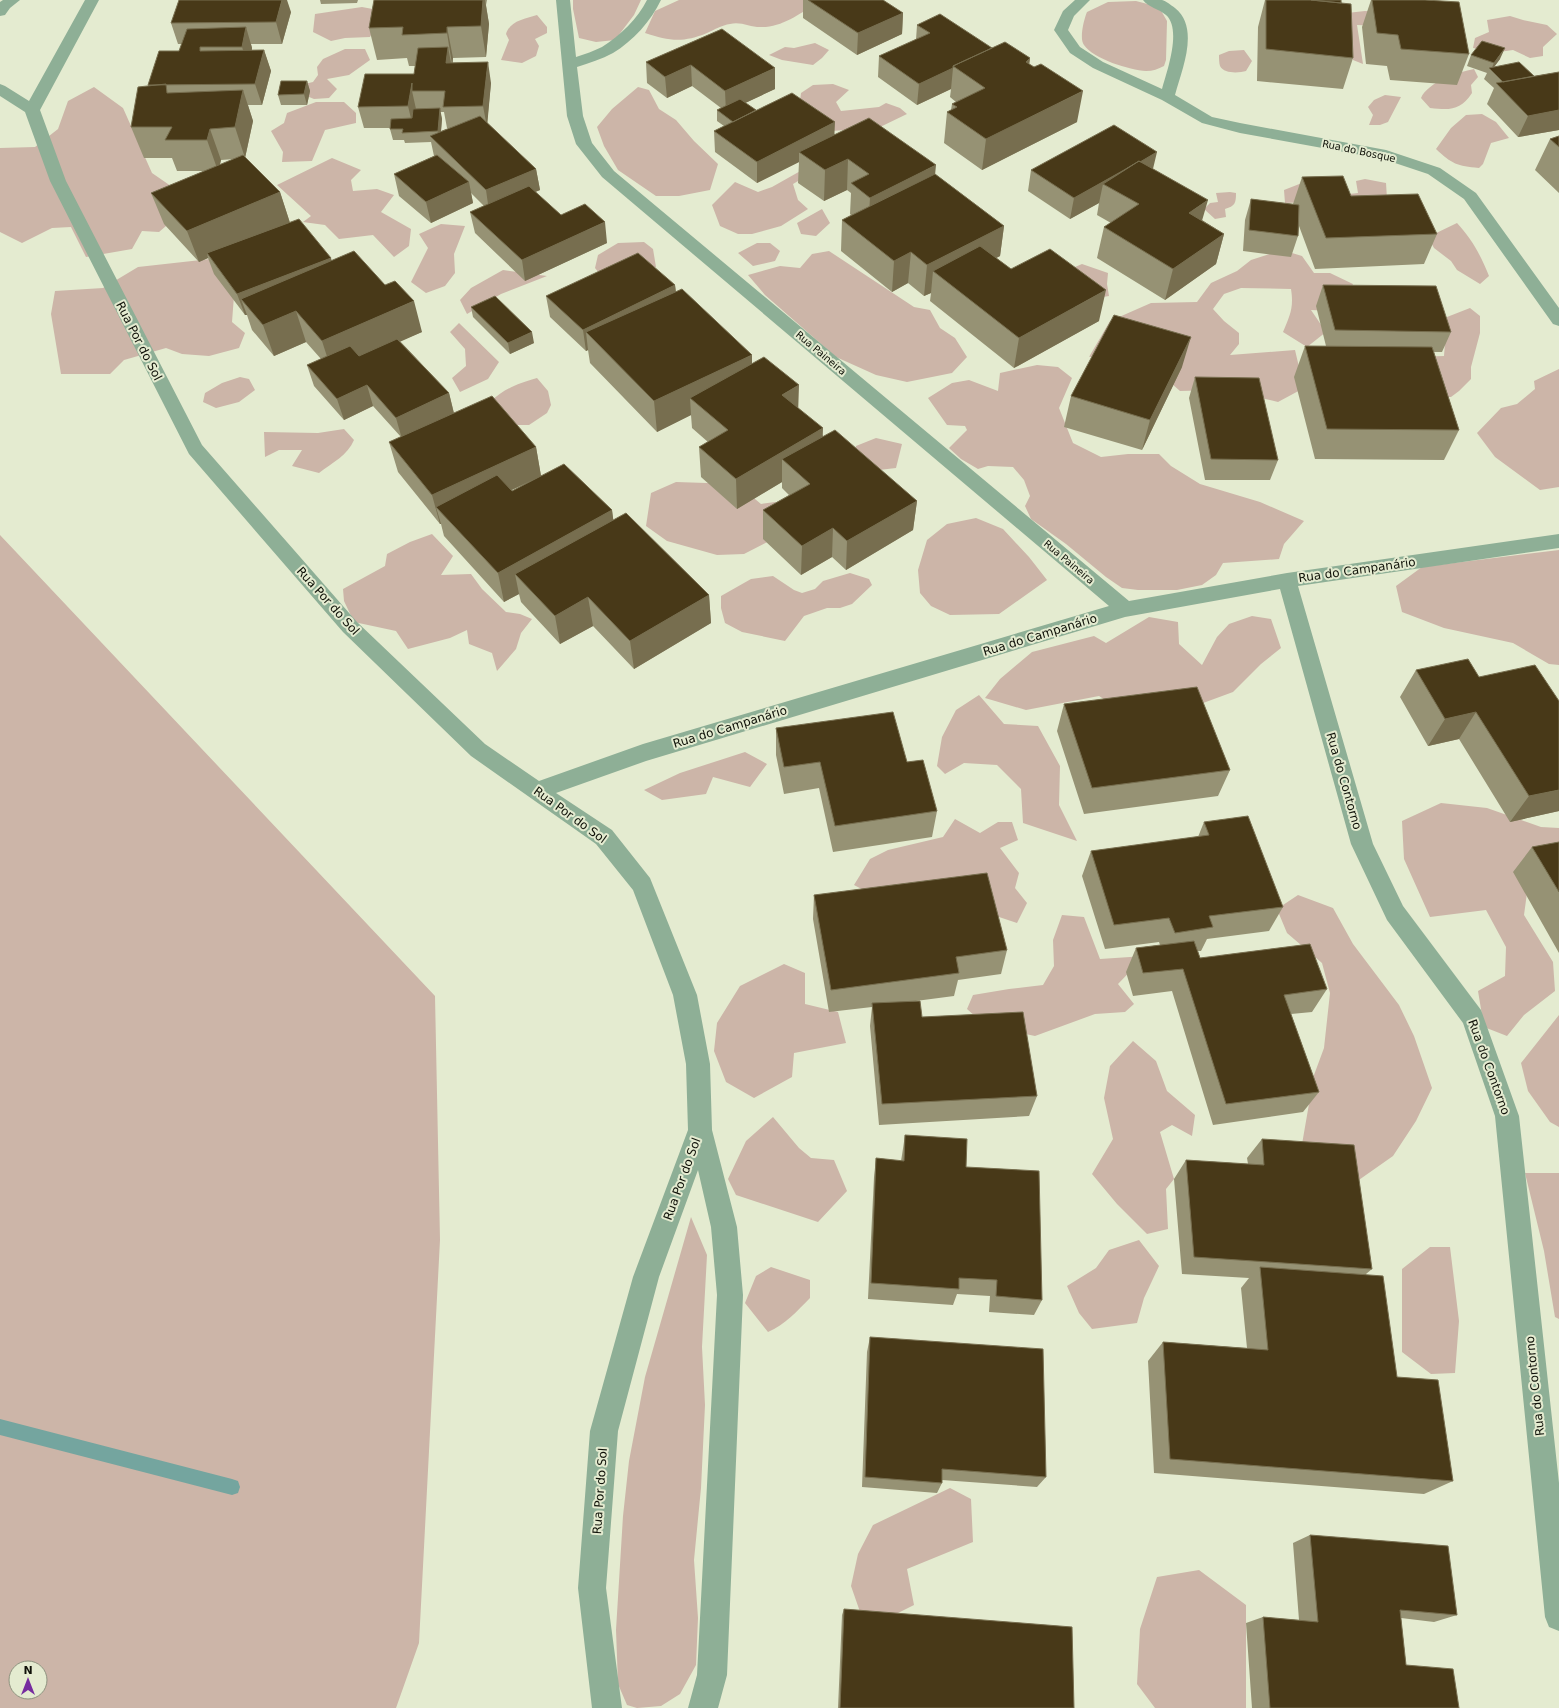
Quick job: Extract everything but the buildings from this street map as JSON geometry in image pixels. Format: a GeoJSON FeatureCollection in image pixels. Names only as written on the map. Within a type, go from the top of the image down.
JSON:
{"type":"FeatureCollection","features":[{"type":"Feature","properties":{"kind":"street"},"geometry":{"type":"LineString","coordinates":[[0,12],[13,0]]}},
{"type":"Feature","properties":{"kind":"street"},"geometry":{"type":"LineString","coordinates":[[0,89],[32,110],[92,0]]}},
{"type":"Feature","properties":{"kind":"street","name":"Rua Paineira"},"geometry":{"type":"LineString","coordinates":[[563,0],[575,116],[584,144],[608,174],[1125,609]]}},
{"type":"Feature","properties":{"kind":"street"},"geometry":{"type":"LineString","coordinates":[[570,65],[607,50],[623,38],[647,14],[654,0]]}},
{"type":"Feature","properties":{"kind":"street","name":"Rua do Bosque"},"geometry":{"type":"LineString","coordinates":[[1083,0],[1068,14],[1061,30],[1075,50],[1098,65],[1167,97],[1207,120],[1240,128],[1386,155],[1434,171],[1470,196],[1559,320]]}},
{"type":"Feature","properties":{"kind":"street"},"geometry":{"type":"LineString","coordinates":[[1150,0],[1166,6],[1179,20],[1181,37],[1167,97]]}},
{"type":"Feature","properties":{"kind":"street","name":"Rua Por do Sol"},"geometry":{"type":"LineString","coordinates":[[32,110],[58,181],[195,449],[350,627],[478,750],[604,837],[642,885],[685,995],[698,1064],[700,1130],[646,1277],[604,1431],[592,1588],[607,1708]]}},
{"type":"Feature","properties":{"kind":"street","name":"Rua do Campanário"},"geometry":{"type":"LineString","coordinates":[[536,791],[643,753],[1125,609],[1287,580],[1559,541]]}},
{"type":"Feature","properties":{"kind":"street","name":"Rua do Contorno"},"geometry":{"type":"LineString","coordinates":[[1287,580],[1362,844],[1395,913],[1473,1018],[1507,1116],[1559,1617]]}},
{"type":"Feature","properties":{"kind":"street"},"geometry":{"type":"LineString","coordinates":[[700,1130],[724,1227],[730,1295],[712,1675],[703,1708]]}},
{"type":"Feature","properties":{"kind":"shaded area"},"geometry":{"type":"Polygon","coordinates":[[[573,0],[641,0],[634,15],[615,40],[596,42],[579,38],[573,9],[573,0]]]}},
{"type":"Feature","properties":{"kind":"shaded area"},"geometry":{"type":"Polygon","coordinates":[[[679,0],[816,0],[816,4],[790,20],[768,27],[756,27],[734,23],[724,25],[707,33],[683,40],[661,38],[645,33],[655,11],[679,0]]]}},
{"type":"Feature","properties":{"kind":"shaded area"},"geometry":{"type":"Polygon","coordinates":[[[1136,1],[1159,7],[1167,21],[1166,60],[1164,66],[1158,69],[1146,71],[1112,63],[1095,55],[1084,45],[1083,42],[1082,29],[1087,12],[1108,2],[1136,1]]]}},
{"type":"Feature","properties":{"kind":"shaded area"},"geometry":{"type":"Polygon","coordinates":[[[362,7],[378,10],[378,21],[370,37],[345,38],[331,41],[313,32],[315,14],[362,7]]]}},
{"type":"Feature","properties":{"kind":"shaded area"},"geometry":{"type":"Polygon","coordinates":[[[1365,11],[1401,13],[1408,27],[1357,25],[1363,64],[1353,60],[1353,50],[1348,42],[1347,13],[1365,11]]]}},
{"type":"Feature","properties":{"kind":"shaded area"},"geometry":{"type":"Polygon","coordinates":[[[537,15],[547,27],[547,33],[535,39],[539,46],[536,56],[522,63],[501,60],[509,40],[506,34],[511,26],[518,21],[537,15]]]}},
{"type":"Feature","properties":{"kind":"shaded area"},"geometry":{"type":"Polygon","coordinates":[[[1510,16],[1547,25],[1557,34],[1543,47],[1543,56],[1530,58],[1513,50],[1499,52],[1473,48],[1475,38],[1489,32],[1487,20],[1510,16]]]}},
{"type":"Feature","properties":{"kind":"shaded area"},"geometry":{"type":"Polygon","coordinates":[[[815,43],[829,50],[813,65],[782,60],[769,55],[785,47],[794,48],[815,43]]]}},
{"type":"Feature","properties":{"kind":"shaded area"},"geometry":{"type":"Polygon","coordinates":[[[345,49],[365,49],[370,60],[349,75],[327,79],[337,89],[329,98],[314,99],[287,88],[313,82],[318,75],[317,67],[323,59],[345,49]]]}},
{"type":"Feature","properties":{"kind":"shaded area"},"geometry":{"type":"Polygon","coordinates":[[[1244,50],[1252,61],[1246,71],[1228,72],[1222,69],[1219,62],[1219,55],[1229,51],[1244,50]]]}},
{"type":"Feature","properties":{"kind":"shaded area"},"geometry":{"type":"Polygon","coordinates":[[[1474,69],[1478,77],[1471,85],[1472,93],[1468,99],[1459,106],[1449,109],[1430,108],[1421,98],[1430,87],[1444,79],[1452,75],[1474,69]]]}},
{"type":"Feature","properties":{"kind":"shaded area"},"geometry":{"type":"Polygon","coordinates":[[[833,84],[849,90],[836,102],[841,111],[879,107],[886,103],[900,108],[907,114],[878,128],[831,131],[800,101],[801,93],[813,85],[833,84]]]}},
{"type":"Feature","properties":{"kind":"shaded area"},"geometry":{"type":"Polygon","coordinates":[[[94,87],[123,108],[152,173],[194,202],[159,232],[142,231],[132,249],[86,257],[71,227],[52,228],[22,243],[0,232],[0,148],[35,147],[58,129],[68,101],[94,87]]]}},
{"type":"Feature","properties":{"kind":"shaded area"},"geometry":{"type":"Polygon","coordinates":[[[638,87],[649,90],[659,109],[676,120],[694,141],[718,164],[710,190],[679,196],[656,196],[618,170],[604,146],[597,127],[612,109],[638,87]]]}},
{"type":"Feature","properties":{"kind":"shaded area"},"geometry":{"type":"Polygon","coordinates":[[[1385,95],[1401,97],[1388,122],[1380,125],[1369,125],[1373,115],[1368,107],[1374,100],[1385,95]]]}},
{"type":"Feature","properties":{"kind":"shaded area"},"geometry":{"type":"Polygon","coordinates":[[[316,102],[344,102],[356,113],[356,123],[325,130],[312,161],[282,162],[283,152],[271,131],[284,123],[287,113],[316,102]]]}},
{"type":"Feature","properties":{"kind":"shaded area"},"geometry":{"type":"Polygon","coordinates":[[[1482,114],[1496,122],[1509,138],[1491,143],[1483,164],[1479,168],[1455,163],[1446,158],[1436,149],[1451,128],[1466,115],[1482,114]]]}},
{"type":"Feature","properties":{"kind":"shaded area"},"geometry":{"type":"Polygon","coordinates":[[[843,147],[851,150],[793,184],[798,200],[808,209],[781,226],[752,234],[738,234],[720,226],[712,205],[735,182],[758,192],[772,187],[843,147]]]}},
{"type":"Feature","properties":{"kind":"shaded area"},"geometry":{"type":"Polygon","coordinates":[[[332,158],[361,170],[351,180],[353,191],[377,189],[394,195],[381,212],[411,229],[409,246],[394,257],[373,235],[339,239],[325,225],[303,222],[311,216],[277,185],[332,158]]]}},
{"type":"Feature","properties":{"kind":"shaded area"},"geometry":{"type":"Polygon","coordinates":[[[1365,179],[1386,183],[1387,199],[1285,203],[1284,190],[1307,181],[1332,196],[1358,193],[1356,181],[1365,179]]]}},
{"type":"Feature","properties":{"kind":"shaded area"},"geometry":{"type":"Polygon","coordinates":[[[1216,193],[1236,193],[1236,199],[1231,207],[1225,209],[1226,217],[1215,219],[1204,209],[1210,203],[1218,202],[1216,193]]]}},
{"type":"Feature","properties":{"kind":"shaded area"},"geometry":{"type":"Polygon","coordinates":[[[822,209],[830,223],[816,236],[801,234],[797,223],[822,209]]]}},
{"type":"Feature","properties":{"kind":"shaded area"},"geometry":{"type":"Polygon","coordinates":[[[1457,223],[1476,248],[1489,276],[1480,284],[1457,270],[1451,261],[1434,248],[1428,237],[1457,223]]]}},
{"type":"Feature","properties":{"kind":"shaded area"},"geometry":{"type":"Polygon","coordinates":[[[441,224],[465,226],[454,254],[455,273],[445,286],[426,293],[411,282],[428,248],[419,234],[441,224]]]}},
{"type":"Feature","properties":{"kind":"shaded area"},"geometry":{"type":"Polygon","coordinates":[[[644,242],[653,249],[656,267],[604,279],[595,268],[598,255],[618,243],[644,242]]]}},
{"type":"Feature","properties":{"kind":"shaded area"},"geometry":{"type":"Polygon","coordinates":[[[757,243],[770,243],[780,251],[775,261],[753,266],[738,253],[757,243]]]}},
{"type":"Feature","properties":{"kind":"shaded area"},"geometry":{"type":"Polygon","coordinates":[[[1282,250],[1302,256],[1314,273],[1330,273],[1353,284],[1346,297],[1333,311],[1311,310],[1326,332],[1307,347],[1283,332],[1291,311],[1291,289],[1241,288],[1224,294],[1213,309],[1224,321],[1239,333],[1239,344],[1230,355],[1295,350],[1304,388],[1278,402],[1240,393],[1218,390],[1180,391],[1154,368],[1157,350],[1089,357],[1110,321],[1151,303],[1197,302],[1211,283],[1237,271],[1251,260],[1282,250]]]}},
{"type":"Feature","properties":{"kind":"shaded area"},"geometry":{"type":"Polygon","coordinates":[[[829,251],[914,307],[930,310],[940,328],[955,338],[967,357],[952,373],[907,382],[876,375],[836,357],[765,295],[748,275],[780,266],[800,268],[812,254],[829,251]]]}},
{"type":"Feature","properties":{"kind":"shaded area"},"geometry":{"type":"Polygon","coordinates":[[[237,256],[232,322],[245,333],[239,348],[209,356],[182,354],[166,348],[124,360],[110,374],[61,374],[51,314],[55,291],[103,288],[138,267],[237,256]]]}},
{"type":"Feature","properties":{"kind":"shaded area"},"geometry":{"type":"Polygon","coordinates":[[[1082,264],[1108,273],[1107,284],[1109,296],[1097,298],[1068,270],[1082,264]]]}},
{"type":"Feature","properties":{"kind":"shaded area"},"geometry":{"type":"Polygon","coordinates":[[[503,270],[547,276],[501,294],[467,314],[460,300],[471,288],[503,270]]]}},
{"type":"Feature","properties":{"kind":"shaded area"},"geometry":{"type":"Polygon","coordinates":[[[1470,308],[1480,316],[1480,333],[1471,367],[1471,379],[1451,397],[1393,397],[1349,359],[1444,356],[1447,317],[1470,308]]]}},
{"type":"Feature","properties":{"kind":"shaded area"},"geometry":{"type":"Polygon","coordinates":[[[459,323],[499,362],[488,379],[460,392],[452,378],[466,366],[465,349],[450,332],[459,323]]]}},
{"type":"Feature","properties":{"kind":"shaded area"},"geometry":{"type":"Polygon","coordinates":[[[1037,365],[1058,367],[1072,378],[1059,408],[1073,443],[1101,457],[1128,454],[1159,454],[1171,466],[1200,484],[1260,502],[1304,521],[1284,544],[1279,559],[1223,563],[1216,575],[1202,585],[1177,590],[1138,590],[1122,588],[1106,577],[1066,544],[1031,519],[1025,506],[1030,496],[1024,480],[1013,467],[988,466],[978,469],[961,459],[949,448],[967,430],[965,426],[947,425],[928,398],[952,383],[969,380],[998,391],[1000,373],[1037,365]]]}},
{"type":"Feature","properties":{"kind":"shaded area"},"geometry":{"type":"Polygon","coordinates":[[[1559,369],[1559,487],[1540,490],[1495,457],[1477,433],[1501,408],[1517,404],[1535,389],[1534,381],[1559,369]]]}},
{"type":"Feature","properties":{"kind":"shaded area"},"geometry":{"type":"Polygon","coordinates":[[[240,377],[249,379],[255,390],[239,402],[216,408],[203,402],[205,393],[222,383],[240,377]]]}},
{"type":"Feature","properties":{"kind":"shaded area"},"geometry":{"type":"Polygon","coordinates":[[[537,378],[548,391],[551,405],[547,413],[529,425],[512,425],[489,403],[512,387],[537,378]]]}},
{"type":"Feature","properties":{"kind":"shaded area"},"geometry":{"type":"Polygon","coordinates":[[[344,429],[354,440],[348,450],[319,473],[292,466],[302,450],[279,450],[265,457],[264,432],[318,433],[344,429]]]}},
{"type":"Feature","properties":{"kind":"shaded area"},"geometry":{"type":"Polygon","coordinates":[[[876,438],[902,444],[896,468],[879,470],[855,459],[856,446],[876,438]]]}},
{"type":"Feature","properties":{"kind":"shaded area"},"geometry":{"type":"Polygon","coordinates":[[[676,482],[737,484],[761,504],[775,502],[785,513],[783,534],[744,554],[717,555],[667,541],[646,526],[651,493],[676,482]]]}},
{"type":"Feature","properties":{"kind":"shaded area"},"geometry":{"type":"Polygon","coordinates":[[[976,518],[1003,529],[1029,557],[1047,580],[999,614],[950,615],[931,606],[920,593],[918,570],[927,540],[947,524],[976,518]]]}},
{"type":"Feature","properties":{"kind":"shaded area"},"geometry":{"type":"Polygon","coordinates":[[[432,534],[453,556],[441,575],[471,574],[482,589],[506,612],[520,614],[532,619],[521,633],[516,649],[497,671],[492,653],[469,644],[467,630],[450,638],[408,649],[396,631],[354,622],[344,601],[343,589],[385,566],[387,554],[410,542],[432,534]]]}},
{"type":"Feature","properties":{"kind":"shaded area"},"geometry":{"type":"Polygon","coordinates":[[[0,535],[435,996],[440,1240],[419,1643],[396,1708],[0,1708],[0,535]]]}},
{"type":"Feature","properties":{"kind":"shaded area"},"geometry":{"type":"Polygon","coordinates":[[[1559,550],[1559,665],[1549,664],[1513,643],[1444,628],[1402,612],[1396,586],[1422,567],[1559,550]]]}},
{"type":"Feature","properties":{"kind":"shaded area"},"geometry":{"type":"Polygon","coordinates":[[[850,573],[869,579],[872,585],[852,604],[840,608],[827,608],[804,616],[785,641],[742,632],[725,623],[721,608],[721,596],[751,579],[773,576],[794,590],[802,593],[815,589],[823,581],[850,573]]]}},
{"type":"Feature","properties":{"kind":"shaded area"},"geometry":{"type":"Polygon","coordinates":[[[1252,616],[1271,619],[1281,648],[1261,664],[1233,692],[1195,706],[1119,709],[1099,696],[1026,710],[985,698],[1000,679],[1032,652],[1094,636],[1106,643],[1149,617],[1178,622],[1179,644],[1202,665],[1217,637],[1229,624],[1252,616]]]}},
{"type":"Feature","properties":{"kind":"shaded area"},"geometry":{"type":"Polygon","coordinates":[[[979,695],[1004,724],[1038,726],[1060,766],[1059,805],[1077,841],[1023,823],[1021,789],[997,765],[964,763],[945,774],[937,766],[942,737],[956,710],[979,695]]]}},
{"type":"Feature","properties":{"kind":"shaded area"},"geometry":{"type":"Polygon","coordinates":[[[745,752],[767,764],[750,787],[713,777],[706,794],[662,800],[644,790],[680,773],[745,752]]]}},
{"type":"Feature","properties":{"kind":"shaded area"},"geometry":{"type":"Polygon","coordinates":[[[1441,803],[1487,808],[1541,827],[1559,828],[1559,850],[1532,856],[1524,915],[1553,962],[1555,991],[1524,1015],[1507,1036],[1484,1027],[1478,991],[1505,976],[1506,947],[1486,910],[1430,917],[1404,859],[1402,821],[1441,803]]]}},
{"type":"Feature","properties":{"kind":"shaded area"},"geometry":{"type":"Polygon","coordinates":[[[955,819],[980,833],[998,822],[1012,822],[1018,840],[1000,848],[1019,873],[1015,888],[1027,903],[1017,923],[993,915],[875,896],[854,885],[870,859],[888,850],[943,837],[955,819]]]}},
{"type":"Feature","properties":{"kind":"shaded area"},"geometry":{"type":"Polygon","coordinates":[[[1298,895],[1333,908],[1353,944],[1399,1005],[1414,1036],[1432,1088],[1416,1121],[1393,1156],[1356,1182],[1301,1150],[1314,1075],[1324,1048],[1330,993],[1322,963],[1287,933],[1277,909],[1298,895]]]}},
{"type":"Feature","properties":{"kind":"shaded area"},"geometry":{"type":"Polygon","coordinates":[[[1062,915],[1084,917],[1100,959],[1145,956],[1118,984],[1134,1004],[1125,1012],[1095,1014],[1035,1036],[986,1026],[967,1009],[973,995],[1043,985],[1054,966],[1053,940],[1062,915]]]}},
{"type":"Feature","properties":{"kind":"shaded area"},"geometry":{"type":"Polygon","coordinates":[[[784,964],[805,973],[805,1004],[838,1012],[846,1043],[794,1053],[792,1077],[754,1098],[726,1082],[714,1051],[717,1023],[740,986],[784,964]]]}},
{"type":"Feature","properties":{"kind":"shaded area"},"geometry":{"type":"Polygon","coordinates":[[[1559,1015],[1559,1127],[1550,1122],[1528,1091],[1521,1063],[1559,1015]]]}},
{"type":"Feature","properties":{"kind":"shaded area"},"geometry":{"type":"Polygon","coordinates":[[[1133,1041],[1156,1061],[1167,1091],[1195,1115],[1192,1136],[1172,1125],[1160,1132],[1174,1179],[1166,1189],[1168,1229],[1147,1234],[1117,1204],[1092,1174],[1113,1139],[1104,1098],[1110,1066],[1133,1041]]]}},
{"type":"Feature","properties":{"kind":"shaded area"},"geometry":{"type":"Polygon","coordinates":[[[773,1117],[799,1148],[811,1158],[834,1160],[847,1191],[818,1222],[736,1195],[728,1179],[746,1141],[773,1117]]]}},
{"type":"Feature","properties":{"kind":"shaded area"},"geometry":{"type":"Polygon","coordinates":[[[1525,1173],[1559,1173],[1559,1319],[1555,1317],[1544,1251],[1525,1173]]]}},
{"type":"Feature","properties":{"kind":"shaded area"},"geometry":{"type":"Polygon","coordinates":[[[691,1217],[707,1255],[702,1347],[705,1405],[701,1488],[694,1560],[698,1618],[696,1665],[680,1694],[661,1706],[637,1708],[627,1705],[618,1684],[616,1630],[623,1516],[629,1461],[645,1377],[691,1217]]]}},
{"type":"Feature","properties":{"kind":"shaded area"},"geometry":{"type":"Polygon","coordinates":[[[1139,1240],[1159,1266],[1144,1298],[1137,1323],[1092,1329],[1079,1313],[1067,1286],[1096,1268],[1109,1250],[1139,1240]]]}},
{"type":"Feature","properties":{"kind":"shaded area"},"geometry":{"type":"Polygon","coordinates":[[[1430,1247],[1450,1247],[1459,1321],[1455,1373],[1431,1374],[1402,1352],[1402,1269],[1430,1247]]]}},
{"type":"Feature","properties":{"kind":"shaded area"},"geometry":{"type":"Polygon","coordinates":[[[771,1267],[810,1280],[810,1298],[785,1322],[768,1332],[745,1303],[756,1276],[771,1267]]]}},
{"type":"Feature","properties":{"kind":"shaded area"},"geometry":{"type":"Polygon","coordinates":[[[950,1488],[971,1499],[973,1542],[907,1569],[914,1605],[866,1629],[851,1586],[858,1554],[873,1525],[950,1488]]]}},
{"type":"Feature","properties":{"kind":"shaded area"},"geometry":{"type":"Polygon","coordinates":[[[1199,1570],[1246,1605],[1246,1708],[1155,1708],[1137,1684],[1140,1629],[1157,1577],[1199,1570]]]}},
{"type":"Feature","properties":{"kind":"waterway"},"geometry":{"type":"LineString","coordinates":[[0,1427],[232,1487]]}}]}
